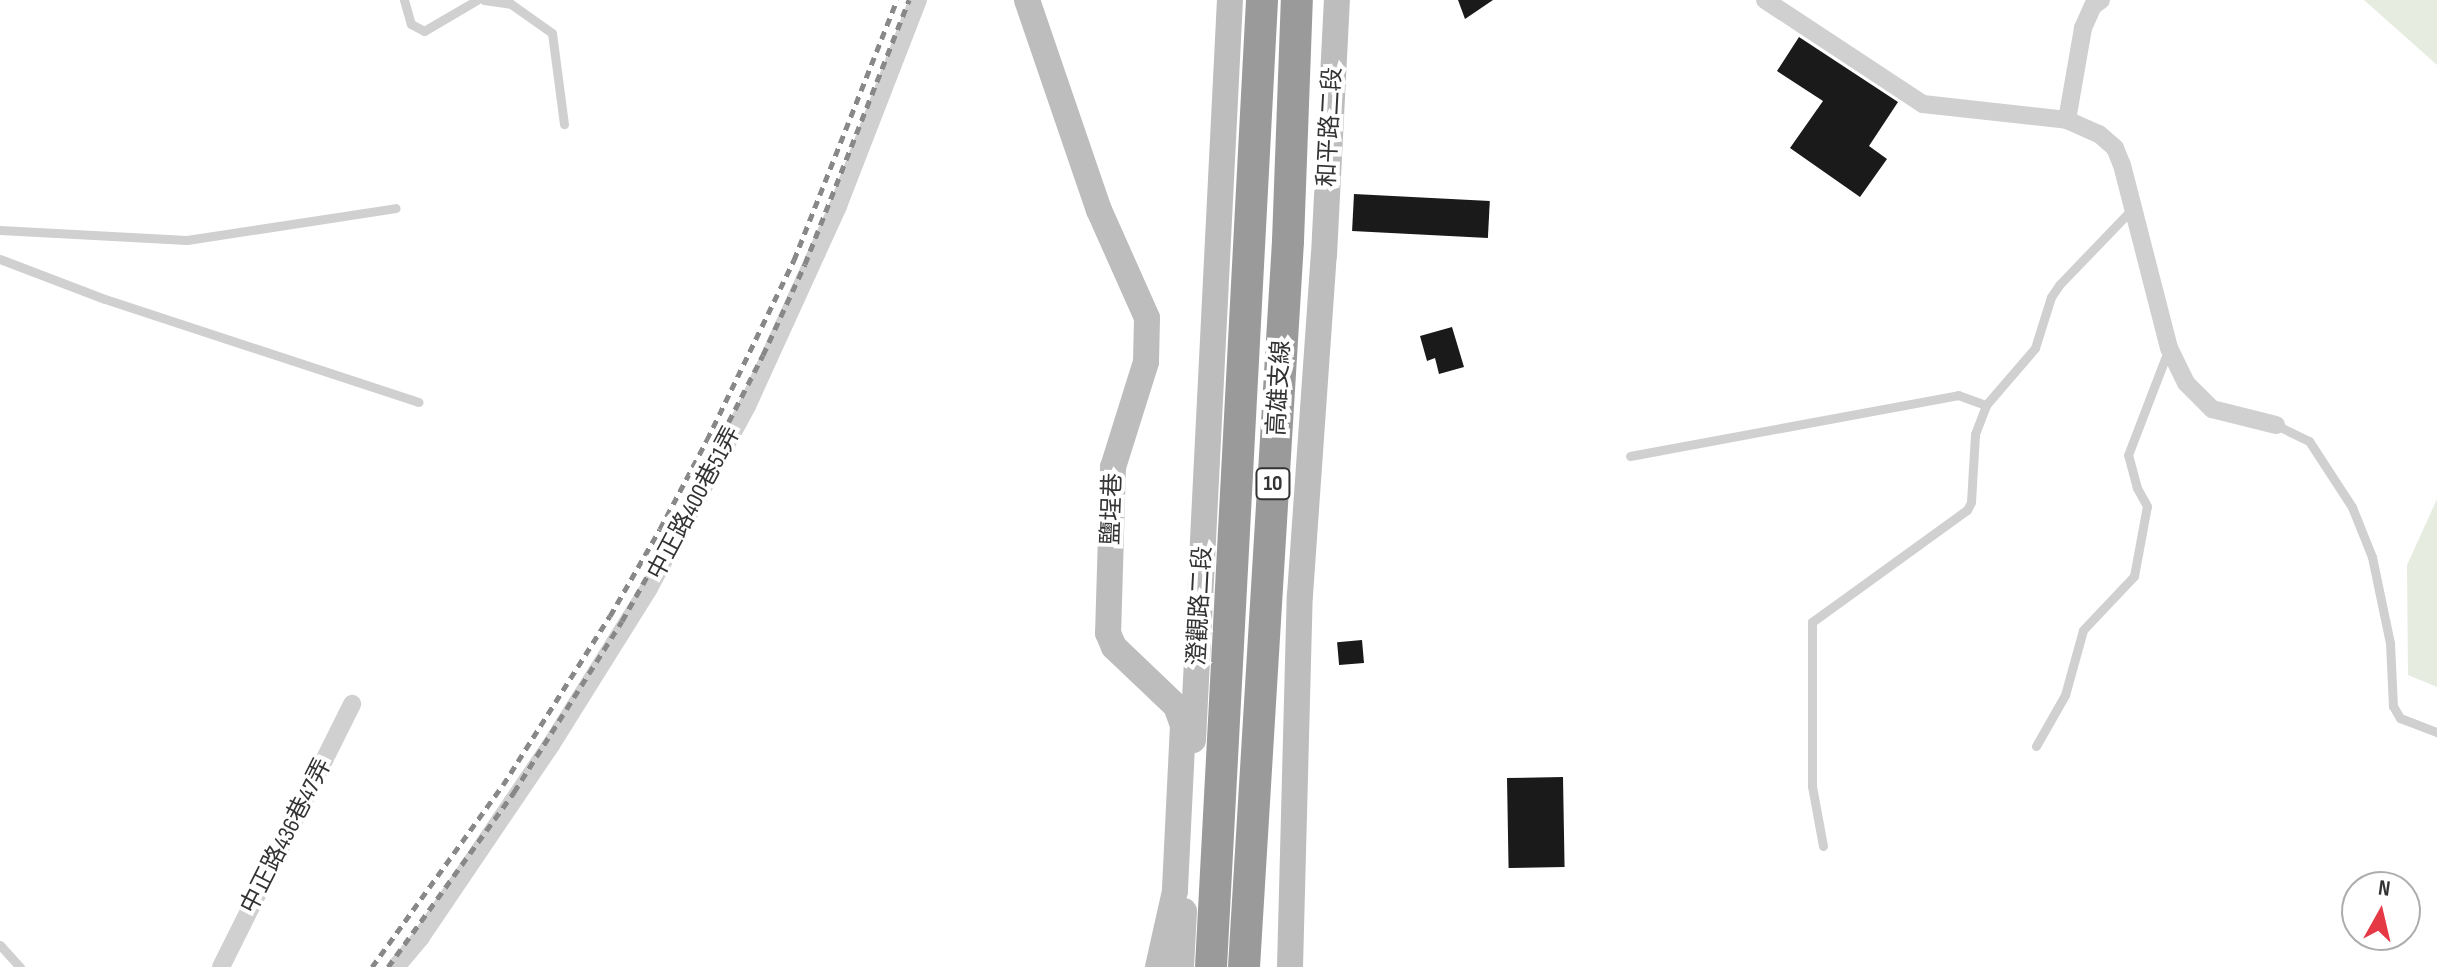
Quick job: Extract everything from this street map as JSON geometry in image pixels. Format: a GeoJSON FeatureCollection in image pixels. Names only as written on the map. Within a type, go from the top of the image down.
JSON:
{"type":"FeatureCollection","features":[{"type":"Feature","properties":{"kind":"highway","name":"高雄支線"},"geometry":{"type":"LineString","coordinates":[[1211,967],[1262,0]]}},
{"type":"Feature","properties":{"kind":"highway","name":"高雄支線"},"geometry":{"type":"LineString","coordinates":[[1244,967],[1287,257],[1297,0]]}},
{"type":"Feature","properties":{"kind":"street","name":"中正路400巷51弄"},"geometry":{"type":"LineString","coordinates":[[396,967],[421,937],[551,745],[649,588],[747,406],[838,206],[918,0]]}},
{"type":"Feature","properties":{"kind":"street","name":"鹽埕巷"},"geometry":{"type":"LineString","coordinates":[[1027,0],[1099,210],[1147,318],[1146,362],[1113,467],[1108,633],[1114,647],[1176,706],[1183,725],[1175,891],[1158,967]]}},
{"type":"Feature","properties":{"kind":"street","name":"澄觀路二段"},"geometry":{"type":"LineString","coordinates":[[1181,967],[1230,0]]}},
{"type":"Feature","properties":{"kind":"street","name":"和平路二段"},"geometry":{"type":"LineString","coordinates":[[1290,967],[1300,595],[1324,255],[1337,0]]}},
{"type":"Feature","properties":{"kind":"street"},"geometry":{"type":"LineString","coordinates":[[1765,0],[1923,104],[2067,120],[2099,134],[2115,148],[2169,348],[2186,383],[2212,409],[2276,425]]}},
{"type":"Feature","properties":{"kind":"street"},"geometry":{"type":"LineString","coordinates":[[2067,120],[2083,28],[2093,6],[2101,0]]}},
{"type":"Feature","properties":{"kind":"street","name":"中正路436巷47弄"},"geometry":{"type":"LineString","coordinates":[[221,967],[352,704]]}},
{"type":"Feature","properties":{"kind":"lane"},"geometry":{"type":"LineString","coordinates":[[404,0],[411,24],[424,31],[477,0]]}},
{"type":"Feature","properties":{"kind":"lane"},"geometry":{"type":"LineString","coordinates":[[484,0],[511,4],[552,33],[564,124]]}},
{"type":"Feature","properties":{"kind":"lane"},"geometry":{"type":"LineString","coordinates":[[0,230],[187,240],[396,208]]}},
{"type":"Feature","properties":{"kind":"lane"},"geometry":{"type":"LineString","coordinates":[[1823,846],[1812,786],[1812,622],[1967,510],[1971,502],[1975,434],[1986,405],[2035,348],[2051,297],[2059,285],[2133,208]]}},
{"type":"Feature","properties":{"kind":"lane"},"geometry":{"type":"LineString","coordinates":[[0,259],[105,299],[418,402]]}},
{"type":"Feature","properties":{"kind":"lane"},"geometry":{"type":"LineString","coordinates":[[2036,746],[2065,695],[2083,630],[2134,576],[2147,506],[2137,488],[2128,455],[2169,348]]}},
{"type":"Feature","properties":{"kind":"lane"},"geometry":{"type":"LineString","coordinates":[[1630,456],[1958,395],[1986,405]]}},
{"type":"Feature","properties":{"kind":"lane"},"geometry":{"type":"LineString","coordinates":[[2276,425],[2309,441],[2352,507],[2372,557],[2390,643],[2393,706],[2400,718],[2437,732]]}},
{"type":"Feature","properties":{"kind":"lane"},"geometry":{"type":"LineString","coordinates":[[0,945],[20,967]]}},
{"type":"Feature","properties":{"kind":"shaded area"},"geometry":{"type":"Polygon","coordinates":[[[2364,0],[2437,0],[2437,65],[2364,0]]]}},
{"type":"Feature","properties":{"kind":"shaded area"},"geometry":{"type":"Polygon","coordinates":[[[2437,499],[2437,687],[2408,675],[2407,565],[2437,499]]]}},
{"type":"Feature","properties":{"kind":"building"},"geometry":{"type":"Polygon","coordinates":[[[1458,0],[1493,0],[1465,19],[1458,0]]]}},
{"type":"Feature","properties":{"kind":"building"},"geometry":{"type":"Polygon","coordinates":[[[1799,37],[1898,102],[1869,146],[1887,159],[1860,197],[1790,148],[1823,101],[1777,71],[1799,37]]]}},
{"type":"Feature","properties":{"kind":"building"},"geometry":{"type":"Polygon","coordinates":[[[1354,194],[1490,201],[1488,238],[1352,231],[1354,194]]]}},
{"type":"Feature","properties":{"kind":"building"},"geometry":{"type":"Polygon","coordinates":[[[1452,327],[1464,367],[1439,374],[1435,358],[1427,361],[1420,336],[1452,327]]]}},
{"type":"Feature","properties":{"kind":"building"},"geometry":{"type":"Polygon","coordinates":[[[1362,640],[1364,663],[1339,665],[1337,642],[1362,640]]]}},
{"type":"Feature","properties":{"kind":"building"},"geometry":{"type":"Polygon","coordinates":[[[1563,777],[1565,867],[1509,868],[1507,778],[1563,777]]]}},
{"type":"Feature","properties":{"kind":"railway"},"geometry":{"type":"LineString","coordinates":[[372,967],[503,785],[610,616],[660,529],[794,260],[897,0]]}},
{"type":"Feature","properties":{"kind":"railway"},"geometry":{"type":"LineString","coordinates":[[388,967],[514,792],[622,621],[671,534],[763,355],[805,264],[909,0]]}}]}
